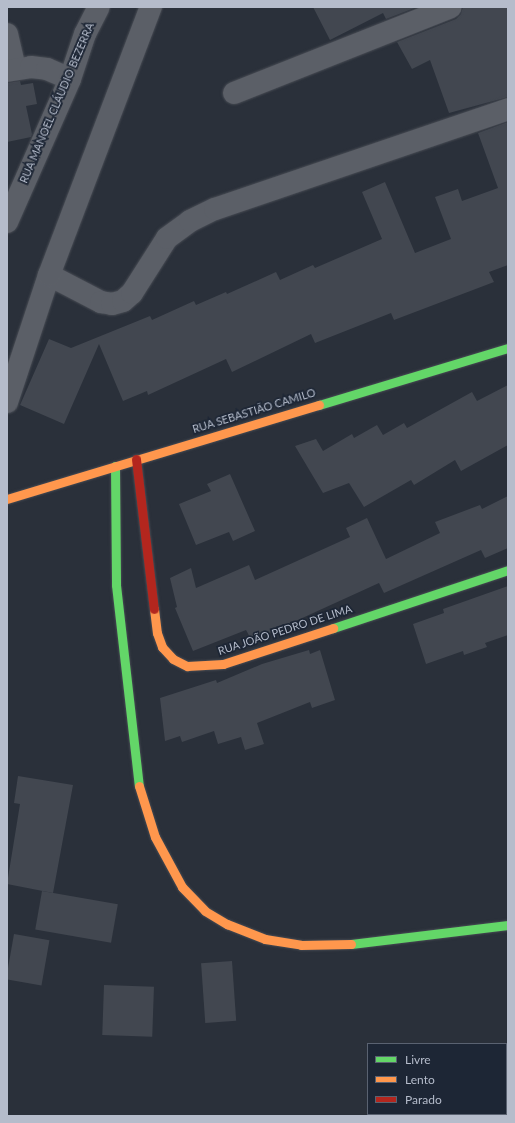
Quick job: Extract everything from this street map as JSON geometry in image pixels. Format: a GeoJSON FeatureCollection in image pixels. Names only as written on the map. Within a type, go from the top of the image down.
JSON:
{"type":"FeatureCollection","features":[{"type":"Feature","properties":{"kind":"street","name":"RUA MANOEL CLÁUDIO BEZERRA"},"geometry":{"type":"LineString","coordinates":[[7,222],[70,79],[85,34],[99,7]]}},
{"type":"Feature","properties":{"kind":"street"},"geometry":{"type":"LineString","coordinates":[[7,402],[49,275],[151,7]]}},
{"type":"Feature","properties":{"kind":"street"},"geometry":{"type":"LineString","coordinates":[[234,93],[451,7]]}},
{"type":"Feature","properties":{"kind":"street"},"geometry":{"type":"LineString","coordinates":[[7,34],[11,70],[47,69],[70,79]]}},
{"type":"Feature","properties":{"kind":"street"},"geometry":{"type":"LineString","coordinates":[[49,275],[101,302],[112,304],[123,301],[132,293],[167,238],[190,221],[215,209],[508,109]]}},
{"type":"Feature","properties":{"kind":"street","name":"RUA SEBASTIÃO CAMILO"},"geometry":{"type":"LineString","coordinates":[[7,499],[508,348]]}},
{"type":"Feature","properties":{"kind":"street","name":"RUA JOÃO PEDRO DE LIMA"},"geometry":{"type":"LineString","coordinates":[[136,459],[157,633],[162,648],[173,660],[187,666],[204,667],[223,664],[508,570]]}},
{"type":"Feature","properties":{"kind":"street"},"geometry":{"type":"LineString","coordinates":[[115,466],[116,585],[137,780],[155,837],[182,887],[205,911],[228,924],[265,939],[301,945],[347,945],[508,925]]}},
{"type":"Feature","properties":{"kind":"building"},"geometry":{"type":"Polygon","coordinates":[[[313,7],[417,7],[386,19],[383,13],[330,40],[313,7]]]}},
{"type":"Feature","properties":{"kind":"building"},"geometry":{"type":"Polygon","coordinates":[[[463,7],[508,7],[508,97],[449,113],[430,60],[412,69],[397,42],[456,19],[461,14],[463,7]]]}},
{"type":"Feature","properties":{"kind":"building"},"geometry":{"type":"Polygon","coordinates":[[[20,81],[21,85],[33,83],[37,104],[26,106],[32,134],[31,137],[7,142],[7,83],[20,81]]]}},
{"type":"Feature","properties":{"kind":"building"},"geometry":{"type":"Polygon","coordinates":[[[508,122],[508,265],[489,272],[494,282],[394,320],[391,313],[315,343],[311,334],[232,372],[226,359],[148,395],[147,391],[123,401],[99,344],[64,424],[20,405],[49,339],[71,348],[150,316],[152,320],[194,301],[196,305],[226,292],[227,294],[276,272],[280,280],[313,265],[315,268],[382,239],[362,192],[385,182],[415,253],[451,239],[435,197],[458,189],[462,201],[498,188],[478,133],[508,122]]]}},
{"type":"Feature","properties":{"kind":"building"},"geometry":{"type":"Polygon","coordinates":[[[508,385],[508,445],[461,471],[455,460],[414,485],[411,480],[364,507],[349,483],[323,493],[295,446],[316,439],[323,451],[352,434],[354,438],[377,425],[383,435],[404,423],[407,428],[472,392],[477,401],[508,385]]]}},
{"type":"Feature","properties":{"kind":"building"},"geometry":{"type":"Polygon","coordinates":[[[230,474],[255,531],[233,541],[229,532],[196,545],[179,504],[211,491],[207,484],[230,474]]]}},
{"type":"Feature","properties":{"kind":"building"},"geometry":{"type":"Polygon","coordinates":[[[508,496],[508,548],[485,558],[481,550],[384,593],[379,583],[252,641],[246,630],[193,651],[175,608],[177,607],[170,578],[191,568],[196,588],[249,565],[255,580],[350,537],[346,528],[367,518],[386,559],[440,533],[435,522],[480,505],[482,509],[508,496]]]}},
{"type":"Feature","properties":{"kind":"building"},"geometry":{"type":"Polygon","coordinates":[[[508,586],[508,635],[485,643],[487,647],[464,655],[463,651],[426,664],[413,624],[444,613],[443,609],[508,586]]]}},
{"type":"Feature","properties":{"kind":"building"},"geometry":{"type":"Polygon","coordinates":[[[309,650],[310,654],[320,650],[335,700],[312,708],[310,702],[257,723],[264,744],[245,750],[241,737],[218,744],[214,731],[182,742],[180,736],[165,741],[160,698],[216,680],[217,683],[262,664],[309,650]]]}},
{"type":"Feature","properties":{"kind":"building"},"geometry":{"type":"Polygon","coordinates":[[[18,776],[73,785],[53,893],[7,884],[20,804],[14,803],[18,776]]]}},
{"type":"Feature","properties":{"kind":"building"},"geometry":{"type":"Polygon","coordinates":[[[42,891],[118,904],[111,943],[35,929],[42,891]]]}},
{"type":"Feature","properties":{"kind":"building"},"geometry":{"type":"Polygon","coordinates":[[[14,934],[49,940],[41,986],[7,979],[14,934]]]}},
{"type":"Feature","properties":{"kind":"building"},"geometry":{"type":"Polygon","coordinates":[[[232,961],[236,1021],[205,1023],[201,963],[232,961]]]}},
{"type":"Feature","properties":{"kind":"building"},"geometry":{"type":"Polygon","coordinates":[[[104,985],[154,987],[152,1037],[102,1035],[104,985]]]}},
{"type":"Feature","properties":{"kind":"traffic: fast"},"geometry":{"type":"LineString","coordinates":[[319,405],[508,348]]}},
{"type":"Feature","properties":{"kind":"traffic: fast"},"geometry":{"type":"LineString","coordinates":[[115,466],[116,585],[139,786]]}},
{"type":"Feature","properties":{"kind":"traffic: fast"},"geometry":{"type":"LineString","coordinates":[[333,628],[508,570]]}},
{"type":"Feature","properties":{"kind":"traffic: fast"},"geometry":{"type":"LineString","coordinates":[[351,944],[508,925]]}},
{"type":"Feature","properties":{"kind":"traffic: slow"},"geometry":{"type":"LineString","coordinates":[[7,499],[319,405]]}},
{"type":"Feature","properties":{"kind":"traffic: slow"},"geometry":{"type":"LineString","coordinates":[[154,609],[157,633],[162,647],[173,659],[187,666],[223,664],[333,628]]}},
{"type":"Feature","properties":{"kind":"traffic: slow"},"geometry":{"type":"LineString","coordinates":[[139,786],[155,837],[182,887],[205,911],[227,924],[265,939],[301,945],[351,944]]}},
{"type":"Feature","properties":{"kind":"traffic: jam"},"geometry":{"type":"LineString","coordinates":[[136,459],[154,609]]}}]}
